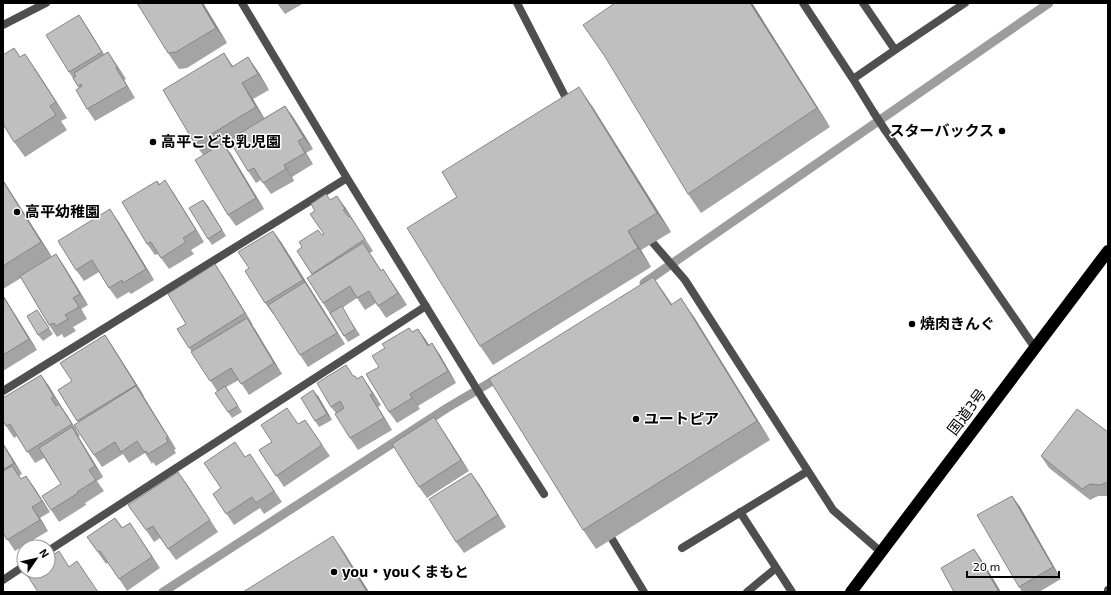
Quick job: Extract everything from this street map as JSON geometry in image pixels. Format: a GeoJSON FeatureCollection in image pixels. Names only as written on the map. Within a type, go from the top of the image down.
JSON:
{"type":"FeatureCollection","features":[{"type":"Feature","properties":{"kind":"highway","name":"国道3号"},"geometry":{"type":"LineString","coordinates":[[851,592],[1108,251]]}},
{"type":"Feature","properties":{"kind":"street"},"geometry":{"type":"LineString","coordinates":[[3,24],[46,3]]}},
{"type":"Feature","properties":{"kind":"street"},"geometry":{"type":"LineString","coordinates":[[242,3],[347,178],[484,401],[544,494]]}},
{"type":"Feature","properties":{"kind":"street"},"geometry":{"type":"LineString","coordinates":[[517,3],[572,109]]}},
{"type":"Feature","properties":{"kind":"street"},"geometry":{"type":"LineString","coordinates":[[803,3],[885,130],[1035,348]]}},
{"type":"Feature","properties":{"kind":"street"},"geometry":{"type":"LineString","coordinates":[[863,3],[895,50]]}},
{"type":"Feature","properties":{"kind":"street"},"geometry":{"type":"LineString","coordinates":[[853,79],[965,3]]}},
{"type":"Feature","properties":{"kind":"street"},"geometry":{"type":"LineString","coordinates":[[3,391],[347,178]]}},
{"type":"Feature","properties":{"kind":"street"},"geometry":{"type":"LineString","coordinates":[[645,229],[653,243],[685,280],[833,510],[881,552]]}},
{"type":"Feature","properties":{"kind":"street"},"geometry":{"type":"LineString","coordinates":[[56,546],[426,306]]}},
{"type":"Feature","properties":{"kind":"street"},"geometry":{"type":"LineString","coordinates":[[682,548],[808,470]]}},
{"type":"Feature","properties":{"kind":"street"},"geometry":{"type":"LineString","coordinates":[[740,512],[792,592]]}},
{"type":"Feature","properties":{"kind":"street"},"geometry":{"type":"LineString","coordinates":[[612,539],[644,592]]}},
{"type":"Feature","properties":{"kind":"street"},"geometry":{"type":"LineString","coordinates":[[747,592],[776,568]]}},
{"type":"Feature","properties":{"kind":"street"},"geometry":{"type":"LineString","coordinates":[[3,580],[16,571]]}},
{"type":"Feature","properties":{"kind":"building"},"geometry":{"type":"Polygon","coordinates":[[[137,3],[201,3],[216,28],[176,52],[168,53],[137,3]]]}},
{"type":"Feature","properties":{"kind":"building"},"geometry":{"type":"Polygon","coordinates":[[[615,3],[750,3],[817,108],[688,194],[604,55],[583,25],[615,3]]]}},
{"type":"Feature","properties":{"kind":"building"},"geometry":{"type":"Polygon","coordinates":[[[79,15],[102,52],[69,72],[46,35],[79,15]]]}},
{"type":"Feature","properties":{"kind":"building"},"geometry":{"type":"Polygon","coordinates":[[[14,48],[20,57],[25,54],[56,102],[50,106],[56,115],[14,142],[3,124],[3,55],[14,48]]]}},
{"type":"Feature","properties":{"kind":"building"},"geometry":{"type":"Polygon","coordinates":[[[108,52],[127,86],[87,109],[76,90],[82,86],[81,84],[78,86],[73,78],[76,76],[74,73],[108,52]]]}},
{"type":"Feature","properties":{"kind":"building"},"geometry":{"type":"Polygon","coordinates":[[[224,53],[232,67],[248,57],[258,74],[242,83],[256,107],[195,144],[163,90],[224,53]]]}},
{"type":"Feature","properties":{"kind":"building"},"geometry":{"type":"Polygon","coordinates":[[[579,87],[657,213],[628,231],[638,248],[480,346],[407,228],[457,197],[442,172],[579,87]]]}},
{"type":"Feature","properties":{"kind":"building"},"geometry":{"type":"Polygon","coordinates":[[[285,106],[304,138],[298,141],[305,153],[284,165],[286,169],[263,183],[254,168],[248,171],[229,140],[285,106]]]}},
{"type":"Feature","properties":{"kind":"building"},"geometry":{"type":"Polygon","coordinates":[[[223,143],[256,198],[228,215],[195,160],[223,143]]]}},
{"type":"Feature","properties":{"kind":"building"},"geometry":{"type":"Polygon","coordinates":[[[165,180],[196,230],[183,238],[186,242],[161,258],[151,242],[147,244],[122,202],[157,181],[159,185],[165,180]]]}},
{"type":"Feature","properties":{"kind":"building"},"geometry":{"type":"Polygon","coordinates":[[[3,181],[41,242],[3,266],[3,181]]]}},
{"type":"Feature","properties":{"kind":"building"},"geometry":{"type":"Polygon","coordinates":[[[326,194],[330,200],[337,196],[345,209],[343,210],[349,217],[350,216],[365,239],[312,274],[297,251],[302,247],[299,242],[318,230],[322,235],[324,234],[310,214],[315,211],[311,204],[326,194]]]}},
{"type":"Feature","properties":{"kind":"building"},"geometry":{"type":"Polygon","coordinates":[[[203,200],[222,230],[208,239],[189,208],[203,200]]]}},
{"type":"Feature","properties":{"kind":"building"},"geometry":{"type":"Polygon","coordinates":[[[110,209],[146,269],[123,283],[122,280],[109,288],[92,260],[76,270],[58,241],[110,209]]]}},
{"type":"Feature","properties":{"kind":"building"},"geometry":{"type":"Polygon","coordinates":[[[273,231],[303,280],[265,303],[245,271],[249,268],[238,252],[273,231]]]}},
{"type":"Feature","properties":{"kind":"building"},"geometry":{"type":"Polygon","coordinates":[[[363,243],[381,271],[383,269],[398,293],[378,306],[369,291],[357,298],[350,286],[323,303],[307,278],[363,243]]]}},
{"type":"Feature","properties":{"kind":"building"},"geometry":{"type":"Polygon","coordinates":[[[56,254],[80,294],[73,298],[79,307],[65,315],[68,319],[56,326],[54,323],[49,325],[20,276],[56,254]]]}},
{"type":"Feature","properties":{"kind":"building"},"geometry":{"type":"Polygon","coordinates":[[[215,264],[245,313],[189,348],[177,329],[186,324],[168,294],[215,264]]]}},
{"type":"Feature","properties":{"kind":"building","name":"ユートピア"},"geometry":{"type":"Polygon","coordinates":[[[653,277],[671,305],[681,298],[757,421],[583,530],[489,379],[653,277]]]}},
{"type":"Feature","properties":{"kind":"building"},"geometry":{"type":"Polygon","coordinates":[[[305,282],[337,333],[300,355],[268,305],[305,282]]]}},
{"type":"Feature","properties":{"kind":"building"},"geometry":{"type":"Polygon","coordinates":[[[3,296],[29,339],[3,355],[3,296]]]}},
{"type":"Feature","properties":{"kind":"building"},"geometry":{"type":"Polygon","coordinates":[[[342,306],[355,329],[344,336],[330,313],[342,306]]]}},
{"type":"Feature","properties":{"kind":"building"},"geometry":{"type":"Polygon","coordinates":[[[37,310],[49,328],[38,335],[27,316],[37,310]]]}},
{"type":"Feature","properties":{"kind":"building"},"geometry":{"type":"Polygon","coordinates":[[[247,318],[274,363],[241,384],[231,368],[210,381],[191,352],[247,318]]]}},
{"type":"Feature","properties":{"kind":"building"},"geometry":{"type":"Polygon","coordinates":[[[409,328],[412,332],[418,329],[428,346],[432,343],[448,371],[410,394],[412,398],[389,412],[366,374],[379,367],[372,356],[385,348],[382,344],[409,328]]]}},
{"type":"Feature","properties":{"kind":"building"},"geometry":{"type":"Polygon","coordinates":[[[105,335],[136,385],[77,421],[58,390],[72,381],[60,363],[105,335]]]}},
{"type":"Feature","properties":{"kind":"building"},"geometry":{"type":"Polygon","coordinates":[[[346,365],[353,376],[357,379],[362,376],[373,394],[370,395],[384,418],[350,438],[335,414],[344,408],[340,401],[331,407],[317,383],[346,365]]]}},
{"type":"Feature","properties":{"kind":"building"},"geometry":{"type":"Polygon","coordinates":[[[41,375],[54,397],[51,398],[56,406],[59,404],[72,424],[27,452],[10,424],[6,426],[3,421],[3,398],[41,375]]]}},
{"type":"Feature","properties":{"kind":"building"},"geometry":{"type":"Polygon","coordinates":[[[136,386],[168,437],[166,438],[168,442],[148,454],[146,451],[144,452],[137,441],[121,452],[115,442],[94,455],[74,425],[136,386]]]}},
{"type":"Feature","properties":{"kind":"building"},"geometry":{"type":"Polygon","coordinates":[[[225,386],[238,406],[228,412],[215,393],[225,386]]]}},
{"type":"Feature","properties":{"kind":"building"},"geometry":{"type":"Polygon","coordinates":[[[313,390],[327,414],[315,421],[301,398],[313,390]]]}},
{"type":"Feature","properties":{"kind":"building"},"geometry":{"type":"Polygon","coordinates":[[[287,408],[298,424],[305,420],[322,445],[276,476],[259,450],[272,442],[261,425],[287,408]]]}},
{"type":"Feature","properties":{"kind":"building"},"geometry":{"type":"Polygon","coordinates":[[[1077,409],[1108,432],[1108,482],[1100,485],[1090,484],[1082,489],[1041,456],[1077,409]]]}},
{"type":"Feature","properties":{"kind":"building"},"geometry":{"type":"Polygon","coordinates":[[[434,417],[461,460],[419,487],[392,444],[434,417]]]}},
{"type":"Feature","properties":{"kind":"building"},"geometry":{"type":"Polygon","coordinates":[[[72,427],[95,466],[89,470],[96,480],[51,510],[42,496],[61,484],[39,448],[72,427]]]}},
{"type":"Feature","properties":{"kind":"building"},"geometry":{"type":"Polygon","coordinates":[[[235,442],[245,457],[250,454],[274,491],[256,503],[252,497],[226,514],[213,494],[221,488],[204,463],[235,442]]]}},
{"type":"Feature","properties":{"kind":"building"},"geometry":{"type":"Polygon","coordinates":[[[3,444],[14,463],[3,470],[3,444]]]}},
{"type":"Feature","properties":{"kind":"building"},"geometry":{"type":"Polygon","coordinates":[[[12,466],[21,479],[26,476],[42,501],[32,507],[40,520],[7,540],[3,533],[3,471],[12,466]]]}},
{"type":"Feature","properties":{"kind":"building"},"geometry":{"type":"Polygon","coordinates":[[[178,472],[210,520],[168,549],[153,526],[146,530],[128,505],[178,472]]]}},
{"type":"Feature","properties":{"kind":"building"},"geometry":{"type":"Polygon","coordinates":[[[471,473],[498,515],[456,542],[429,499],[471,473]]]}},
{"type":"Feature","properties":{"kind":"building"},"geometry":{"type":"Polygon","coordinates":[[[1012,496],[1053,567],[1019,587],[977,515],[1012,496]]]}},
{"type":"Feature","properties":{"kind":"building"},"geometry":{"type":"Polygon","coordinates":[[[115,518],[122,528],[130,523],[152,557],[119,579],[100,551],[98,552],[87,537],[115,518]]]}},
{"type":"Feature","properties":{"kind":"building"},"geometry":{"type":"Polygon","coordinates":[[[333,536],[367,592],[243,592],[333,536]]]}},
{"type":"Feature","properties":{"kind":"building"},"geometry":{"type":"Polygon","coordinates":[[[974,549],[999,592],[954,592],[941,568],[974,549]]]}},
{"type":"Feature","properties":{"kind":"building"},"geometry":{"type":"Polygon","coordinates":[[[59,551],[69,567],[77,561],[98,592],[38,592],[30,579],[56,579],[56,553],[59,551]]]}},
{"type":"Feature","properties":{"kind":"waterway"},"geometry":{"type":"LineString","coordinates":[[644,283],[1049,3]]}},
{"type":"Feature","properties":{"kind":"waterway"},"geometry":{"type":"LineString","coordinates":[[163,592],[447,408],[501,376]]}},
{"type":"Feature","properties":{"kind":"place","name":"スターバックス"},"geometry":{"type":"Point","coordinates":[1002,131]}},
{"type":"Feature","properties":{"kind":"place","name":"高平こども乳児園"},"geometry":{"type":"Point","coordinates":[153,142]}},
{"type":"Feature","properties":{"kind":"place","name":"高平幼稚園"},"geometry":{"type":"Point","coordinates":[17,212]}},
{"type":"Feature","properties":{"kind":"place","name":"焼肉きんぐ"},"geometry":{"type":"Point","coordinates":[912,324]}},
{"type":"Feature","properties":{"kind":"place","name":"ユートピア"},"geometry":{"type":"Point","coordinates":[636,419]}},
{"type":"Feature","properties":{"kind":"place","name":"you・youくまもと"},"geometry":{"type":"Point","coordinates":[334,572]}}]}
